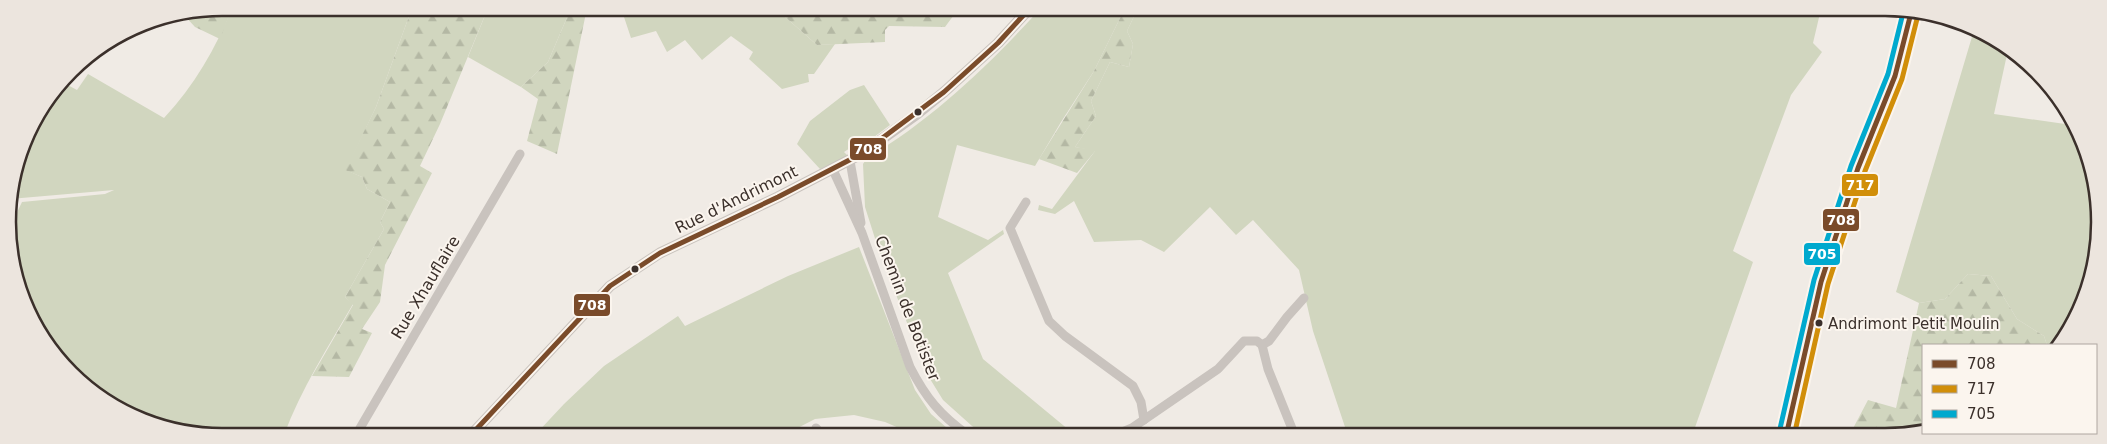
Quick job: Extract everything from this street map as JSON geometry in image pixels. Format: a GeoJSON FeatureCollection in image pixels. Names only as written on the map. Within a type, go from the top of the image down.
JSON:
{"type":"FeatureCollection","features":[{"type":"Feature","properties":{"kind":"street","name":"Rue d'Andrimont"},"geometry":{"type":"LineString","coordinates":[[478,428],[610,286],[660,253],[833,170],[887,136],[937,97],[998,43],[1023,16]]}},
{"type":"Feature","properties":{"kind":"street"},"geometry":{"type":"LineString","coordinates":[[1789,428],[1820,282],[1855,176],[1895,76],[1910,18]]}},
{"type":"Feature","properties":{"kind":"street","name":"Rue Xhauflaire"},"geometry":{"type":"LineString","coordinates":[[360,428],[520,154]]}},
{"type":"Feature","properties":{"kind":"street","name":"Chemin de Botister"},"geometry":{"type":"LineString","coordinates":[[850,160],[862,233]]}},
{"type":"Feature","properties":{"kind":"street","name":"Chemin de Botister"},"geometry":{"type":"LineString","coordinates":[[833,170],[862,233],[910,367],[918,383],[937,410],[959,428]]}},
{"type":"Feature","properties":{"kind":"street"},"geometry":{"type":"LineString","coordinates":[[1026,202],[1010,228],[1049,321],[1065,336],[1133,386],[1141,402],[1144,420]]}},
{"type":"Feature","properties":{"kind":"street"},"geometry":{"type":"LineString","coordinates":[[1262,345],[1269,341],[1304,298]]}},
{"type":"Feature","properties":{"kind":"street"},"geometry":{"type":"LineString","coordinates":[[1129,428],[1144,420],[1218,369],[1244,340],[1257,340],[1262,345],[1268,369],[1292,428]]}},
{"type":"Feature","properties":{"kind":"green space"},"geometry":{"type":"Polygon","coordinates":[[[229,16],[409,16],[376,107],[346,170],[362,177],[367,189],[390,202],[380,222],[384,229],[345,297],[353,304],[307,385],[287,428],[222,428],[182,424],[156,417],[119,400],[86,377],[67,358],[51,336],[37,313],[27,288],[20,262],[16,222],[17,213],[22,202],[105,194],[114,190],[18,198],[23,169],[37,131],[67,86],[77,90],[88,74],[164,118],[194,80],[219,38],[229,16]]]}},
{"type":"Feature","properties":{"kind":"green space"},"geometry":{"type":"Polygon","coordinates":[[[229,16],[220,39],[195,27],[188,19],[229,16]]]}},
{"type":"Feature","properties":{"kind":"green space"},"geometry":{"type":"Polygon","coordinates":[[[409,16],[485,16],[440,124],[420,166],[432,173],[385,265],[380,302],[362,329],[372,333],[349,377],[312,376],[353,305],[345,297],[384,229],[380,222],[390,202],[367,189],[362,177],[345,170],[376,107],[409,16]]]}},
{"type":"Feature","properties":{"kind":"green space"},"geometry":{"type":"Polygon","coordinates":[[[485,16],[568,16],[548,62],[521,87],[468,57],[485,16]]]}},
{"type":"Feature","properties":{"kind":"green space"},"geometry":{"type":"Polygon","coordinates":[[[568,16],[585,16],[557,154],[527,141],[538,99],[521,87],[548,62],[568,16]]]}},
{"type":"Feature","properties":{"kind":"green space"},"geometry":{"type":"Polygon","coordinates":[[[624,16],[784,16],[817,45],[835,44],[814,74],[808,74],[809,82],[782,89],[749,59],[753,52],[731,36],[702,60],[685,40],[667,52],[656,31],[631,38],[624,16]]]}},
{"type":"Feature","properties":{"kind":"green space"},"geometry":{"type":"Polygon","coordinates":[[[784,16],[953,16],[945,27],[889,26],[885,30],[885,42],[817,45],[784,16]]]}},
{"type":"Feature","properties":{"kind":"green space"},"geometry":{"type":"Polygon","coordinates":[[[1033,16],[1121,16],[1094,71],[1035,166],[957,145],[938,217],[988,240],[1003,230],[1004,234],[948,273],[983,359],[1067,428],[975,428],[943,400],[927,374],[879,251],[865,207],[863,164],[867,158],[915,126],[959,90],[1033,16]]]}},
{"type":"Feature","properties":{"kind":"green space"},"geometry":{"type":"Polygon","coordinates":[[[1121,16],[1134,16],[1127,31],[1133,44],[1129,67],[1110,62],[1091,101],[1096,116],[1075,147],[1096,150],[1077,173],[1039,159],[1094,71],[1121,16]]]}},
{"type":"Feature","properties":{"kind":"green space"},"geometry":{"type":"Polygon","coordinates":[[[1134,16],[1819,16],[1813,43],[1822,52],[1791,95],[1733,251],[1753,262],[1695,428],[1345,428],[1313,331],[1299,270],[1253,220],[1236,235],[1210,207],[1164,252],[1141,240],[1094,242],[1074,201],[1055,214],[1038,210],[1039,205],[1052,209],[1095,151],[1075,147],[1096,116],[1091,101],[1110,62],[1129,67],[1133,44],[1127,31],[1134,16]]]}},
{"type":"Feature","properties":{"kind":"green space"},"geometry":{"type":"Polygon","coordinates":[[[1972,35],[2007,57],[1994,114],[2066,124],[2070,131],[2084,169],[2089,195],[2091,222],[2089,249],[2084,275],[2070,313],[2050,344],[2047,344],[2044,336],[2017,319],[1991,276],[1968,274],[1945,299],[1919,303],[1896,292],[1972,35]]]}},
{"type":"Feature","properties":{"kind":"green space"},"geometry":{"type":"Polygon","coordinates":[[[864,85],[890,125],[858,149],[856,144],[844,152],[848,156],[820,169],[797,144],[810,121],[850,90],[864,85]]]}},
{"type":"Feature","properties":{"kind":"green space"},"geometry":{"type":"Polygon","coordinates":[[[859,247],[915,390],[931,414],[947,428],[899,428],[885,422],[854,415],[815,419],[798,428],[542,428],[604,366],[678,316],[685,326],[788,276],[859,247]]]}},
{"type":"Feature","properties":{"kind":"green space"},"geometry":{"type":"Polygon","coordinates":[[[1968,274],[1991,276],[2017,319],[2044,336],[2047,344],[1922,344],[1922,424],[1885,428],[1853,428],[1868,400],[1896,408],[1919,303],[1945,299],[1968,274]]]}},
{"type":"Feature","properties":{"kind":"transit line","name":"708"},"geometry":{"type":"LineString","coordinates":[[478,428],[610,286],[660,253],[778,197],[861,154],[944,92],[998,43],[1023,16]]}},
{"type":"Feature","properties":{"kind":"transit line","name":"705"},"geometry":{"type":"LineString","coordinates":[[1780,428],[1814,280],[1851,166],[1888,74],[1902,17]]}},
{"type":"Feature","properties":{"kind":"transit line","name":"708"},"geometry":{"type":"LineString","coordinates":[[1788,428],[1821,282],[1858,168],[1895,76],[1910,18]]}},
{"type":"Feature","properties":{"kind":"transit line","name":"717"},"geometry":{"type":"LineString","coordinates":[[1796,428],[1828,284],[1865,171],[1902,79],[1917,19]]}},
{"type":"Feature","properties":{"kind":"place","name":"Andrimont Petit Moulin"},"geometry":{"type":"Point","coordinates":[1819,323]}}]}
